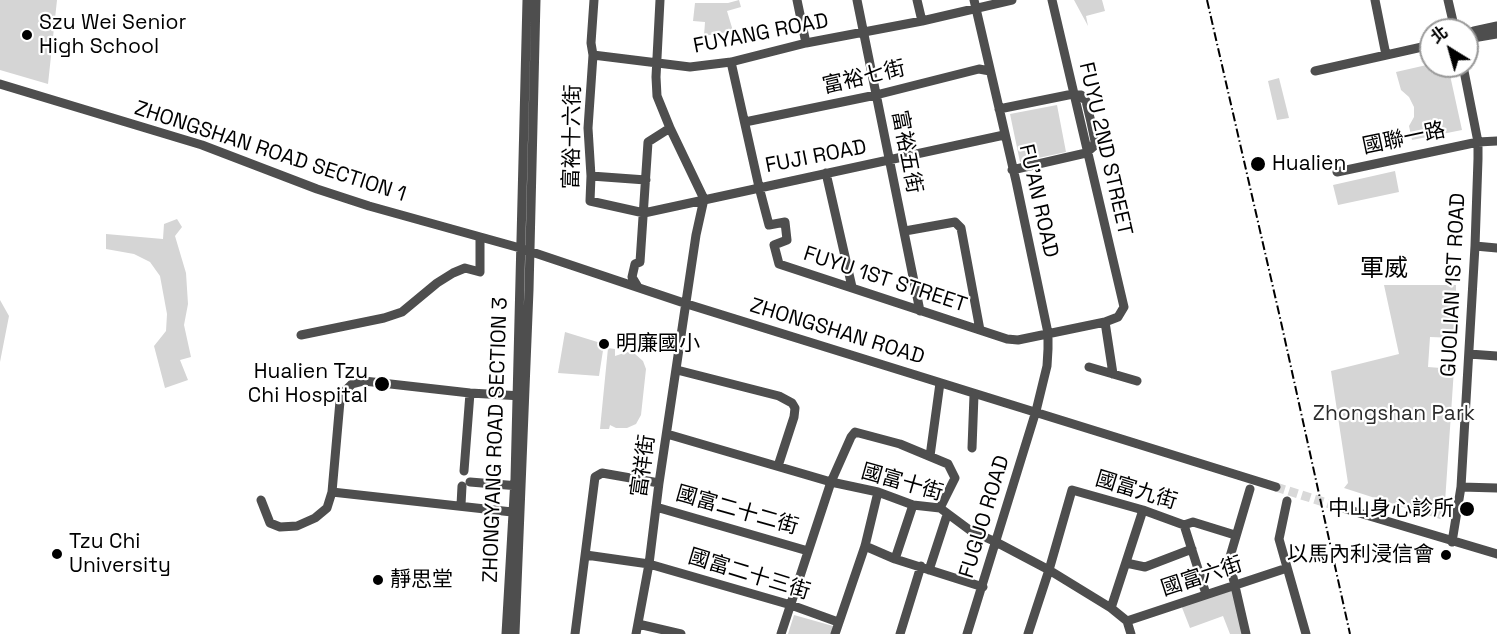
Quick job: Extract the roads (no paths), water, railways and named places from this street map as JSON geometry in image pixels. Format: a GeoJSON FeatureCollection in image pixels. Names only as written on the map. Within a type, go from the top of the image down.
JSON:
{"type":"FeatureCollection","features":[{"type":"Feature","properties":{"kind":"street","name":"ZHONGYANG ROAD SECTION 3"},"geometry":{"type":"LineString","coordinates":[[521,396],[520,248],[527,0]]}},
{"type":"Feature","properties":{"kind":"street","name":"ZHONGYANG ROAD SECTION 3"},"geometry":{"type":"LineString","coordinates":[[514,634],[536,0]]}},
{"type":"Feature","properties":{"kind":"street"},"geometry":{"type":"LineString","coordinates":[[593,55],[591,43],[594,0]]}},
{"type":"Feature","properties":{"kind":"street"},"geometry":{"type":"LineString","coordinates":[[660,0],[656,64],[657,96],[704,199]]}},
{"type":"Feature","properties":{"kind":"street"},"geometry":{"type":"LineString","coordinates":[[797,0],[806,43]]}},
{"type":"Feature","properties":{"kind":"street","name":"富裕五街"},"geometry":{"type":"LineString","coordinates":[[857,0],[920,311]]}},
{"type":"Feature","properties":{"kind":"street"},"geometry":{"type":"LineString","coordinates":[[917,0],[922,21]]}},
{"type":"Feature","properties":{"kind":"street","name":"FUYANG ROAD"},"geometry":{"type":"LineString","coordinates":[[656,64],[690,66],[731,62],[806,43],[922,21],[975,5],[1012,0]]}},
{"type":"Feature","properties":{"kind":"street","name":"FUYU 2ND STREET"},"geometry":{"type":"LineString","coordinates":[[1052,0],[1073,94]]}},
{"type":"Feature","properties":{"kind":"street"},"geometry":{"type":"LineString","coordinates":[[1375,0],[1386,55]]}},
{"type":"Feature","properties":{"kind":"street"},"geometry":{"type":"LineString","coordinates":[[1448,0],[1452,18]]}},
{"type":"Feature","properties":{"kind":"street","name":"FU’AN ROAD"},"geometry":{"type":"LineString","coordinates":[[975,5],[1048,333],[1048,357],[1036,411]]}},
{"type":"Feature","properties":{"kind":"street"},"geometry":{"type":"LineString","coordinates":[[1479,30],[1497,26]]}},
{"type":"Feature","properties":{"kind":"street"},"geometry":{"type":"LineString","coordinates":[[1479,37],[1497,34]]}},
{"type":"Feature","properties":{"kind":"street"},"geometry":{"type":"LineString","coordinates":[[1315,71],[1419,48]]}},
{"type":"Feature","properties":{"kind":"street","name":"富裕十六街"},"geometry":{"type":"LineString","coordinates":[[656,64],[593,55],[588,128],[590,201],[644,213],[704,199]]}},
{"type":"Feature","properties":{"kind":"street"},"geometry":{"type":"LineString","coordinates":[[731,62],[759,187]]}},
{"type":"Feature","properties":{"kind":"street","name":"富裕七街"},"geometry":{"type":"LineString","coordinates":[[746,122],[876,95],[979,69],[990,71]]}},
{"type":"Feature","properties":{"kind":"street","name":"GUOLIAN 1ST ROAD"},"geometry":{"type":"LineString","coordinates":[[1452,542],[1461,487],[1475,246],[1478,142],[1465,78]]}},
{"type":"Feature","properties":{"kind":"street","name":"ZHONGSHAN ROAD SECTION 1"},"geometry":{"type":"LineString","coordinates":[[0,84],[202,145],[317,189],[369,206],[529,251]]}},
{"type":"Feature","properties":{"kind":"street"},"geometry":{"type":"LineString","coordinates":[[999,109],[1073,94],[1081,95],[1086,101],[1091,122],[1095,141],[1094,146],[1086,153],[1012,170]]}},
{"type":"Feature","properties":{"kind":"street"},"geometry":{"type":"LineString","coordinates":[[638,286],[632,277],[635,264],[640,262],[648,142],[670,128]]}},
{"type":"Feature","properties":{"kind":"street","name":"FUJI ROAD"},"geometry":{"type":"LineString","coordinates":[[704,199],[1004,135]]}},
{"type":"Feature","properties":{"kind":"street","name":"國聯一路"},"geometry":{"type":"LineString","coordinates":[[1337,172],[1478,142],[1497,141]]}},
{"type":"Feature","properties":{"kind":"street","name":"FUYU 2ND STREET"},"geometry":{"type":"LineString","coordinates":[[1086,153],[1124,307],[1118,317],[1105,322]]}},
{"type":"Feature","properties":{"kind":"street"},"geometry":{"type":"LineString","coordinates":[[826,173],[852,287]]}},
{"type":"Feature","properties":{"kind":"street"},"geometry":{"type":"LineString","coordinates":[[591,176],[646,180]]}},
{"type":"Feature","properties":{"kind":"street","name":"FUYU 1ST STREET"},"geometry":{"type":"LineString","coordinates":[[759,187],[770,225],[785,222],[787,240],[774,245],[779,264],[1012,340],[1105,322]]}},
{"type":"Feature","properties":{"kind":"street","name":"富祥街"},"geometry":{"type":"LineString","coordinates":[[637,629],[650,564],[659,483],[696,235],[704,199]]}},
{"type":"Feature","properties":{"kind":"street"},"geometry":{"type":"LineString","coordinates":[[905,231],[955,222],[961,228],[980,330]]}},
{"type":"Feature","properties":{"kind":"street"},"geometry":{"type":"LineString","coordinates":[[301,335],[384,318],[402,312],[453,273],[465,268],[480,272],[480,237]]}},
{"type":"Feature","properties":{"kind":"street"},"geometry":{"type":"LineString","coordinates":[[1475,246],[1497,248]]}},
{"type":"Feature","properties":{"kind":"street","name":"ZHONGSHAN ROAD"},"geometry":{"type":"LineString","coordinates":[[529,251],[687,304],[1276,487]]}},
{"type":"Feature","properties":{"kind":"street"},"geometry":{"type":"LineString","coordinates":[[1105,322],[1113,374]]}},
{"type":"Feature","properties":{"kind":"street"},"geometry":{"type":"LineString","coordinates":[[1469,354],[1497,356]]}},
{"type":"Feature","properties":{"kind":"street"},"geometry":{"type":"LineString","coordinates":[[1089,367],[1137,381]]}},
{"type":"Feature","properties":{"kind":"street"},"geometry":{"type":"LineString","coordinates":[[677,370],[779,396],[792,403],[795,408],[794,417],[778,466]]}},
{"type":"Feature","properties":{"kind":"street"},"geometry":{"type":"LineString","coordinates":[[261,500],[270,523],[280,527],[297,526],[315,518],[327,508],[332,492],[340,401],[352,384],[364,381],[470,393],[521,396]]}},
{"type":"Feature","properties":{"kind":"street"},"geometry":{"type":"LineString","coordinates":[[930,456],[940,383]]}},
{"type":"Feature","properties":{"kind":"street"},"geometry":{"type":"LineString","coordinates":[[464,471],[470,393]]}},
{"type":"Feature","properties":{"kind":"street"},"geometry":{"type":"LineString","coordinates":[[972,448],[974,394]]}},
{"type":"Feature","properties":{"kind":"street","name":"FUGUO ROAD"},"geometry":{"type":"LineString","coordinates":[[968,632],[1036,411]]}},
{"type":"Feature","properties":{"kind":"street"},"geometry":{"type":"LineString","coordinates":[[782,634],[831,482],[855,432],[900,444],[948,464],[955,477],[940,508]]}},
{"type":"Feature","properties":{"kind":"street","name":"國富十街"},"geometry":{"type":"LineString","coordinates":[[667,434],[831,482],[878,492],[913,505],[940,508],[970,531],[1049,570],[1111,608],[1127,621]]}},
{"type":"Feature","properties":{"kind":"street"},"geometry":{"type":"LineString","coordinates":[[575,634],[595,477],[602,473],[659,483]]}},
{"type":"Feature","properties":{"kind":"street"},"geometry":{"type":"LineString","coordinates":[[461,505],[466,484],[518,486]]}},
{"type":"Feature","properties":{"kind":"street","name":"ZHONGYANG ROAD SECTION 3"},"geometry":{"type":"LineString","coordinates":[[506,634],[512,512],[518,486]]}},
{"type":"Feature","properties":{"kind":"street"},"geometry":{"type":"LineString","coordinates":[[1461,487],[1497,488]]}},
{"type":"Feature","properties":{"kind":"street"},"geometry":{"type":"LineString","coordinates":[[1245,634],[1229,560],[1250,489]]}},
{"type":"Feature","properties":{"kind":"street","name":"國富九街"},"geometry":{"type":"LineString","coordinates":[[1049,570],[1072,490],[1143,510],[1184,525],[1193,522],[1235,535]]}},
{"type":"Feature","properties":{"kind":"street"},"geometry":{"type":"LineString","coordinates":[[332,492],[512,512]]}},
{"type":"Feature","properties":{"kind":"street"},"geometry":{"type":"LineString","coordinates":[[835,634],[865,546],[878,492]]}},
{"type":"Feature","properties":{"kind":"street"},"geometry":{"type":"LineString","coordinates":[[1287,501],[1279,539],[1306,634]]}},
{"type":"Feature","properties":{"kind":"street"},"geometry":{"type":"LineString","coordinates":[[895,559],[913,505]]}},
{"type":"Feature","properties":{"kind":"street","name":"國富二十二街"},"geometry":{"type":"LineString","coordinates":[[657,507],[808,551]]}},
{"type":"Feature","properties":{"kind":"street"},"geometry":{"type":"LineString","coordinates":[[1346,509],[1497,554]]}},
{"type":"Feature","properties":{"kind":"street"},"geometry":{"type":"LineString","coordinates":[[1111,608],[1143,510]]}},
{"type":"Feature","properties":{"kind":"street"},"geometry":{"type":"LineString","coordinates":[[900,634],[948,515]]}},
{"type":"Feature","properties":{"kind":"street","name":"國富九街"},"geometry":{"type":"LineString","coordinates":[[1184,525],[1206,594]]}},
{"type":"Feature","properties":{"kind":"street"},"geometry":{"type":"LineString","coordinates":[[865,546],[895,559],[983,587]]}},
{"type":"Feature","properties":{"kind":"street"},"geometry":{"type":"LineString","coordinates":[[1126,563],[1145,567],[1192,549]]}},
{"type":"Feature","properties":{"kind":"street","name":"國富二十三街"},"geometry":{"type":"LineString","coordinates":[[586,555],[650,564],[791,605],[838,622]]}},
{"type":"Feature","properties":{"kind":"street","name":"國富六街"},"geometry":{"type":"LineString","coordinates":[[1127,621],[1287,568]]}},
{"type":"Feature","properties":{"kind":"street"},"geometry":{"type":"LineString","coordinates":[[1028,634],[1049,570]]}},
{"type":"Feature","properties":{"kind":"street"},"geometry":{"type":"LineString","coordinates":[[1127,621],[1131,634]]}},
{"type":"Feature","properties":{"kind":"street"},"geometry":{"type":"LineString","coordinates":[[637,629],[681,634]]}},
{"type":"Feature","properties":{"kind":"street"},"geometry":{"type":"LineString","coordinates":[[968,632],[978,634]]}},
{"type":"Feature","properties":{"kind":"tunnel"},"geometry":{"type":"LineString","coordinates":[[1276,487],[1346,509]]}},
{"type":"Feature","properties":{"kind":"railway"},"geometry":{"type":"LineString","coordinates":[[1207,0],[1350,634]]}},
{"type":"Feature","properties":{"kind":"place","name":"Szu Wei Senior High School"},"geometry":{"type":"Point","coordinates":[27,35]}},
{"type":"Feature","properties":{"kind":"place","name":"Hualien"},"geometry":{"type":"Point","coordinates":[1258,164]}},
{"type":"Feature","properties":{"kind":"place","name":"明廉國小"},"geometry":{"type":"Point","coordinates":[604,344]}},
{"type":"Feature","properties":{"kind":"place","name":"Hualien Tzu Chi Hospital"},"geometry":{"type":"Point","coordinates":[382,384]}},
{"type":"Feature","properties":{"kind":"place","name":"中山身心診所"},"geometry":{"type":"Point","coordinates":[1467,509]}},
{"type":"Feature","properties":{"kind":"place","name":"Tzu Chi University"},"geometry":{"type":"Point","coordinates":[57,554]}},
{"type":"Feature","properties":{"kind":"place","name":"以馬內利浸信會"},"geometry":{"type":"Point","coordinates":[1446,555]}},
{"type":"Feature","properties":{"kind":"place","name":"靜思堂"},"geometry":{"type":"Point","coordinates":[378,580]}},
{"type":"Feature","properties":{"kind":"district","name":"軍威"},"geometry":{"type":"Point","coordinates":[1384,269]}},
{"type":"Feature","properties":{"kind":"park label","name":"Zhongshan Park"},"geometry":{"type":"Point","coordinates":[1394,414]}}]}
